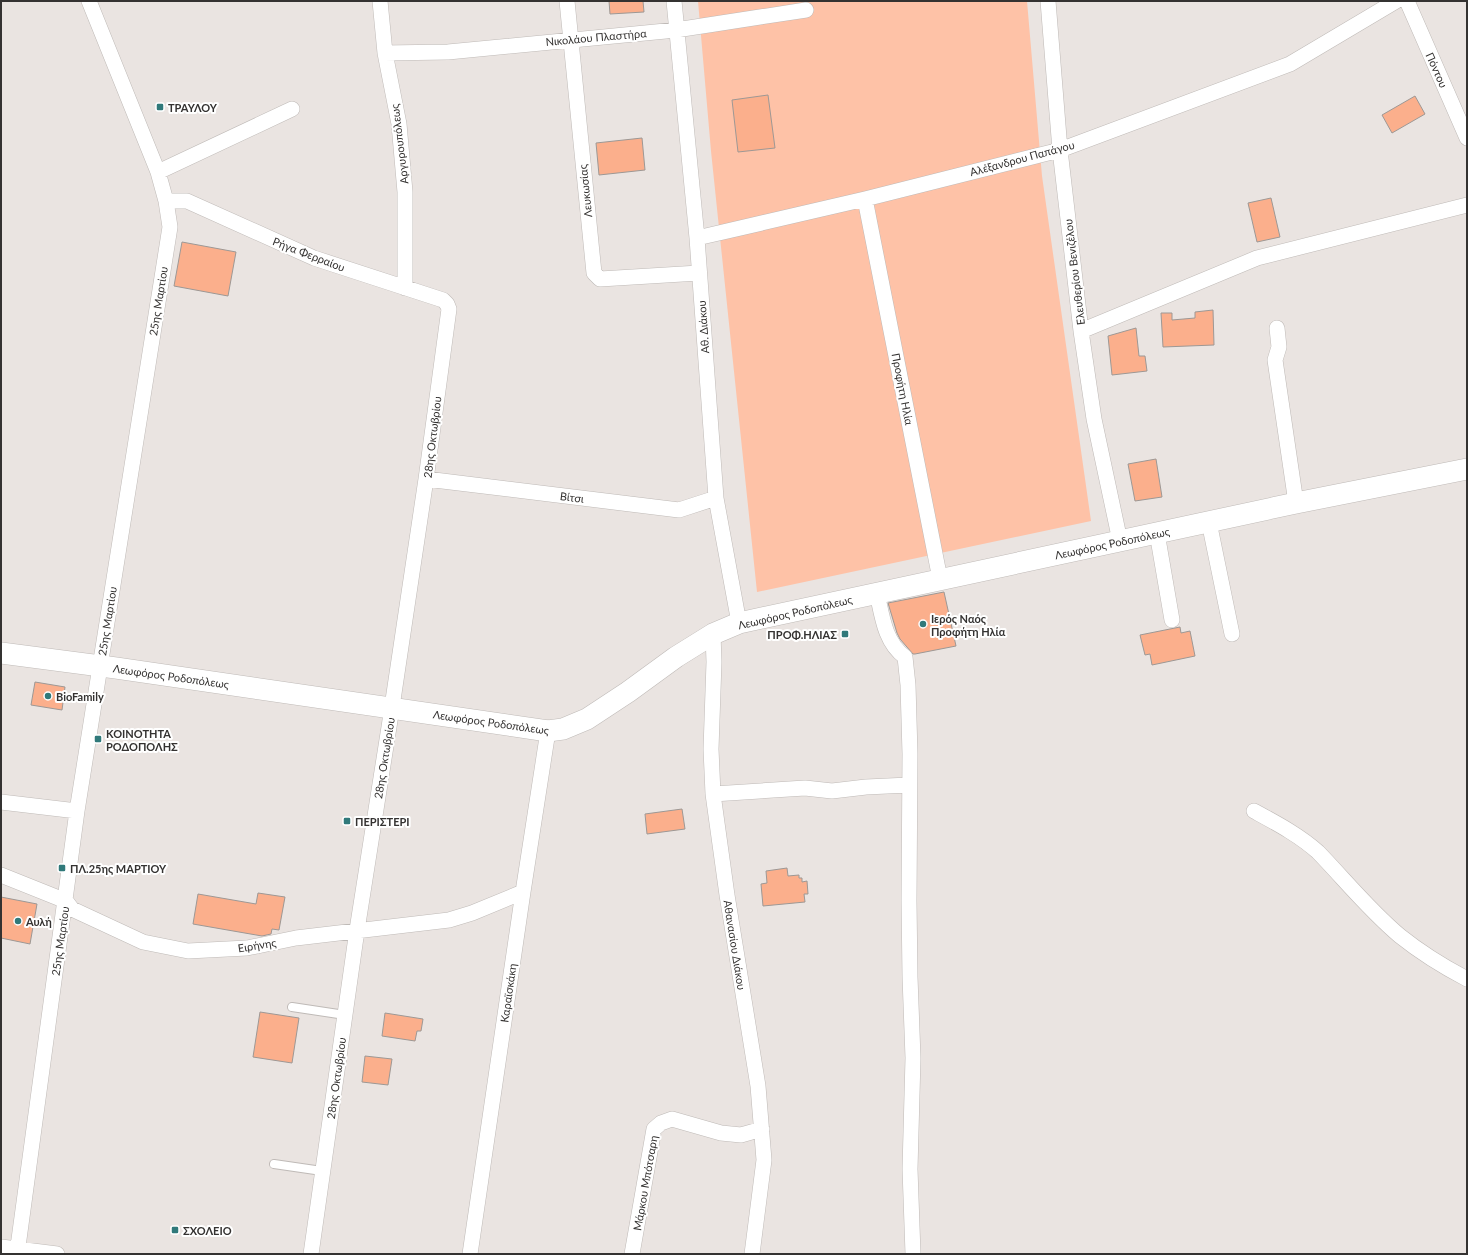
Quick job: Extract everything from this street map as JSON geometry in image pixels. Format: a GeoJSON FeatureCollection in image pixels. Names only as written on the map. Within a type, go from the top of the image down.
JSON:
{"type":"FeatureCollection","features":[{"type":"Feature","properties":{"kind":"street","name":"25ης Μαρτίου"},"geometry":{"type":"LineString","coordinates":[[17,1252],[66,901],[77,811],[170,227],[166,201],[158,172],[88,1]]}},
{"type":"Feature","properties":{"kind":"street","name":"Αργυρουπόλεως"},"geometry":{"type":"LineString","coordinates":[[380,1],[386,53],[399,124],[405,192],[405,288]]}},
{"type":"Feature","properties":{"kind":"street","name":"Λευκωσίας"},"geometry":{"type":"LineString","coordinates":[[567,1],[594,273],[600,279],[699,273]]}},
{"type":"Feature","properties":{"kind":"street","name":"Αθ. Διάκου"},"geometry":{"type":"LineString","coordinates":[[674,1],[697,238],[716,498],[739,624]]}},
{"type":"Feature","properties":{"kind":"street","name":"Ελευθερίου Βενιζέλου"},"geometry":{"type":"LineString","coordinates":[[1048,1],[1060,150],[1081,331],[1094,419],[1120,541]]}},
{"type":"Feature","properties":{"kind":"street","name":"Αλέξανδρου Παπάγου"},"geometry":{"type":"LineString","coordinates":[[697,238],[865,199],[1060,150],[1290,64],[1396,1]]}},
{"type":"Feature","properties":{"kind":"street","name":"Πόντου"},"geometry":{"type":"LineString","coordinates":[[1407,1],[1467,138]]}},
{"type":"Feature","properties":{"kind":"street","name":"Νικολάου Πλαστήρα"},"geometry":{"type":"LineString","coordinates":[[386,53],[448,52],[676,30],[806,10]]}},
{"type":"Feature","properties":{"kind":"street"},"geometry":{"type":"LineString","coordinates":[[158,172],[292,109]]}},
{"type":"Feature","properties":{"kind":"street","name":"Προφήτη Ηλία"},"geometry":{"type":"LineString","coordinates":[[865,199],[940,579]]}},
{"type":"Feature","properties":{"kind":"street","name":"Ρήγα Φερραίου"},"geometry":{"type":"LineString","coordinates":[[166,201],[187,201],[314,258],[443,300],[447,304],[448,309]]}},
{"type":"Feature","properties":{"kind":"street"},"geometry":{"type":"LineString","coordinates":[[1081,331],[1257,258],[1467,205]]}},
{"type":"Feature","properties":{"kind":"street","name":"28ης Οκτωβρίου"},"geometry":{"type":"LineString","coordinates":[[311,1254],[357,930],[426,479],[448,309]]}},
{"type":"Feature","properties":{"kind":"street"},"geometry":{"type":"LineString","coordinates":[[1276,328],[1279,347],[1275,360],[1296,503]]}},
{"type":"Feature","properties":{"kind":"street","name":"Λεωφόρος Ροδοπόλεως"},"geometry":{"type":"LineString","coordinates":[[1,653],[548,731],[563,729],[587,719],[628,692],[676,657],[713,634],[739,624],[940,579],[1296,503],[1467,469]]}},
{"type":"Feature","properties":{"kind":"street","name":"Βίτσι"},"geometry":{"type":"LineString","coordinates":[[426,479],[679,510],[716,498]]}},
{"type":"Feature","properties":{"kind":"street"},"geometry":{"type":"LineString","coordinates":[[1209,522],[1232,634]]}},
{"type":"Feature","properties":{"kind":"street"},"geometry":{"type":"LineString","coordinates":[[1157,533],[1172,620]]}},
{"type":"Feature","properties":{"kind":"street"},"geometry":{"type":"LineString","coordinates":[[877,593],[890,640],[897,651],[905,657],[910,718],[910,970],[913,1058],[910,1169],[913,1254]]}},
{"type":"Feature","properties":{"kind":"street","name":"Αθανασίου Διάκου"},"geometry":{"type":"LineString","coordinates":[[713,634],[714,681],[711,748],[713,794],[726,895],[758,1086],[764,1160],[752,1254]]}},
{"type":"Feature","properties":{"kind":"street","name":"Καραϊσκάκη"},"geometry":{"type":"LineString","coordinates":[[470,1254],[548,731]]}},
{"type":"Feature","properties":{"kind":"street"},"geometry":{"type":"LineString","coordinates":[[713,794],[805,788],[832,791],[866,787],[909,785]]}},
{"type":"Feature","properties":{"kind":"street"},"geometry":{"type":"LineString","coordinates":[[1,802],[77,811]]}},
{"type":"Feature","properties":{"kind":"street"},"geometry":{"type":"LineString","coordinates":[[1254,811],[1308,843],[1400,936],[1467,979]]}},
{"type":"Feature","properties":{"kind":"street","name":"Ειρήνης"},"geometry":{"type":"LineString","coordinates":[[1,875],[66,901],[72,909],[143,942],[188,950],[247,948],[296,938],[449,920],[472,913],[523,892]]}},
{"type":"Feature","properties":{"kind":"street","name":"Μάρκου Μπότσαρη"},"geometry":{"type":"LineString","coordinates":[[632,1254],[654,1129],[661,1123],[672,1119],[721,1132],[741,1135],[762,1129]]}},
{"type":"Feature","properties":{"kind":"street"},"geometry":{"type":"LineString","coordinates":[[1,1247],[17,1252],[57,1254]]}},
{"type":"Feature","properties":{"kind":"lane"},"geometry":{"type":"LineString","coordinates":[[292,1007],[345,1015]]}},
{"type":"Feature","properties":{"kind":"lane"},"geometry":{"type":"LineString","coordinates":[[274,1164],[322,1172]]}},
{"type":"Feature","properties":{"kind":"shaded area"},"geometry":{"type":"Polygon","coordinates":[[[698,1],[1027,1],[1042,176],[1091,521],[757,592],[711,151],[698,1]]]}},
{"type":"Feature","properties":{"kind":"building"},"geometry":{"type":"Polygon","coordinates":[[[609,1],[643,1],[644,12],[610,14],[609,1]]]}},
{"type":"Feature","properties":{"kind":"building"},"geometry":{"type":"Polygon","coordinates":[[[768,95],[775,148],[738,152],[732,100],[768,95]]]}},
{"type":"Feature","properties":{"kind":"building"},"geometry":{"type":"Polygon","coordinates":[[[1415,96],[1425,114],[1392,133],[1382,115],[1415,96]]]}},
{"type":"Feature","properties":{"kind":"building"},"geometry":{"type":"Polygon","coordinates":[[[642,138],[645,170],[599,175],[596,143],[642,138]]]}},
{"type":"Feature","properties":{"kind":"building"},"geometry":{"type":"Polygon","coordinates":[[[1271,198],[1280,237],[1257,242],[1248,203],[1271,198]]]}},
{"type":"Feature","properties":{"kind":"building"},"geometry":{"type":"Polygon","coordinates":[[[182,242],[236,252],[228,296],[174,286],[182,242]]]}},
{"type":"Feature","properties":{"kind":"building"},"geometry":{"type":"Polygon","coordinates":[[[1213,310],[1214,345],[1163,347],[1161,313],[1172,313],[1172,320],[1195,318],[1195,312],[1213,310]]]}},
{"type":"Feature","properties":{"kind":"building"},"geometry":{"type":"Polygon","coordinates":[[[1136,328],[1139,356],[1145,356],[1147,371],[1112,375],[1108,336],[1136,328]]]}},
{"type":"Feature","properties":{"kind":"building"},"geometry":{"type":"Polygon","coordinates":[[[1156,459],[1162,497],[1135,501],[1128,464],[1156,459]]]}},
{"type":"Feature","properties":{"kind":"building","name":"Ιερός Ναός Προφήτη Ηλία"},"geometry":{"type":"Polygon","coordinates":[[[944,592],[956,646],[913,654],[900,639],[897,633],[888,603],[944,592]]]}},
{"type":"Feature","properties":{"kind":"building"},"geometry":{"type":"Polygon","coordinates":[[[1180,627],[1181,633],[1190,631],[1195,656],[1152,665],[1150,654],[1145,655],[1140,635],[1180,627]]]}},
{"type":"Feature","properties":{"kind":"building","name":"BioFamily"},"geometry":{"type":"Polygon","coordinates":[[[35,682],[65,687],[62,710],[31,705],[35,682]]]}},
{"type":"Feature","properties":{"kind":"building"},"geometry":{"type":"Polygon","coordinates":[[[682,809],[685,829],[647,834],[645,814],[682,809]]]}},
{"type":"Feature","properties":{"kind":"building"},"geometry":{"type":"Polygon","coordinates":[[[787,868],[788,876],[799,875],[799,878],[802,878],[802,882],[807,881],[808,894],[804,894],[805,902],[763,906],[761,884],[767,883],[766,871],[787,868]]]}},
{"type":"Feature","properties":{"kind":"building"},"geometry":{"type":"Polygon","coordinates":[[[258,893],[285,897],[279,930],[272,929],[271,934],[262,936],[193,924],[198,894],[256,904],[258,893]]]}},
{"type":"Feature","properties":{"kind":"building","name":"Αυλή"},"geometry":{"type":"Polygon","coordinates":[[[1,897],[37,904],[30,944],[1,938],[1,897]]]}},
{"type":"Feature","properties":{"kind":"building"},"geometry":{"type":"Polygon","coordinates":[[[260,1012],[299,1018],[292,1063],[253,1057],[260,1012]]]}},
{"type":"Feature","properties":{"kind":"building"},"geometry":{"type":"Polygon","coordinates":[[[385,1013],[423,1019],[421,1031],[417,1031],[415,1041],[382,1036],[385,1013]]]}},
{"type":"Feature","properties":{"kind":"building"},"geometry":{"type":"Polygon","coordinates":[[[365,1056],[392,1059],[388,1085],[362,1082],[365,1056]]]}},
{"type":"Feature","properties":{"kind":"place","name":"ΤΡΑΥΛΟΥ"},"geometry":{"type":"Point","coordinates":[160,107]}},
{"type":"Feature","properties":{"kind":"place","name":"Ιερός Ναός Προφήτη Ηλία"},"geometry":{"type":"Point","coordinates":[923,624]}},
{"type":"Feature","properties":{"kind":"place","name":"ΠΡΟΦ.ΗΛΙΑΣ"},"geometry":{"type":"Point","coordinates":[845,634]}},
{"type":"Feature","properties":{"kind":"place","name":"BioFamily"},"geometry":{"type":"Point","coordinates":[48,696]}},
{"type":"Feature","properties":{"kind":"place","name":"ΚΟΙΝΟΤΗΤΑ ΡΟΔΟΠΟΛΗΣ"},"geometry":{"type":"Point","coordinates":[98,739]}},
{"type":"Feature","properties":{"kind":"place","name":"ΠΕΡΙΣΤΕΡΙ"},"geometry":{"type":"Point","coordinates":[347,821]}},
{"type":"Feature","properties":{"kind":"place","name":"ΠΛ.25ης ΜΑΡΤΙΟΥ"},"geometry":{"type":"Point","coordinates":[62,868]}},
{"type":"Feature","properties":{"kind":"place","name":"Αυλή"},"geometry":{"type":"Point","coordinates":[18,921]}},
{"type":"Feature","properties":{"kind":"place","name":"ΣΧΟΛΕΙΟ"},"geometry":{"type":"Point","coordinates":[175,1230]}}]}
